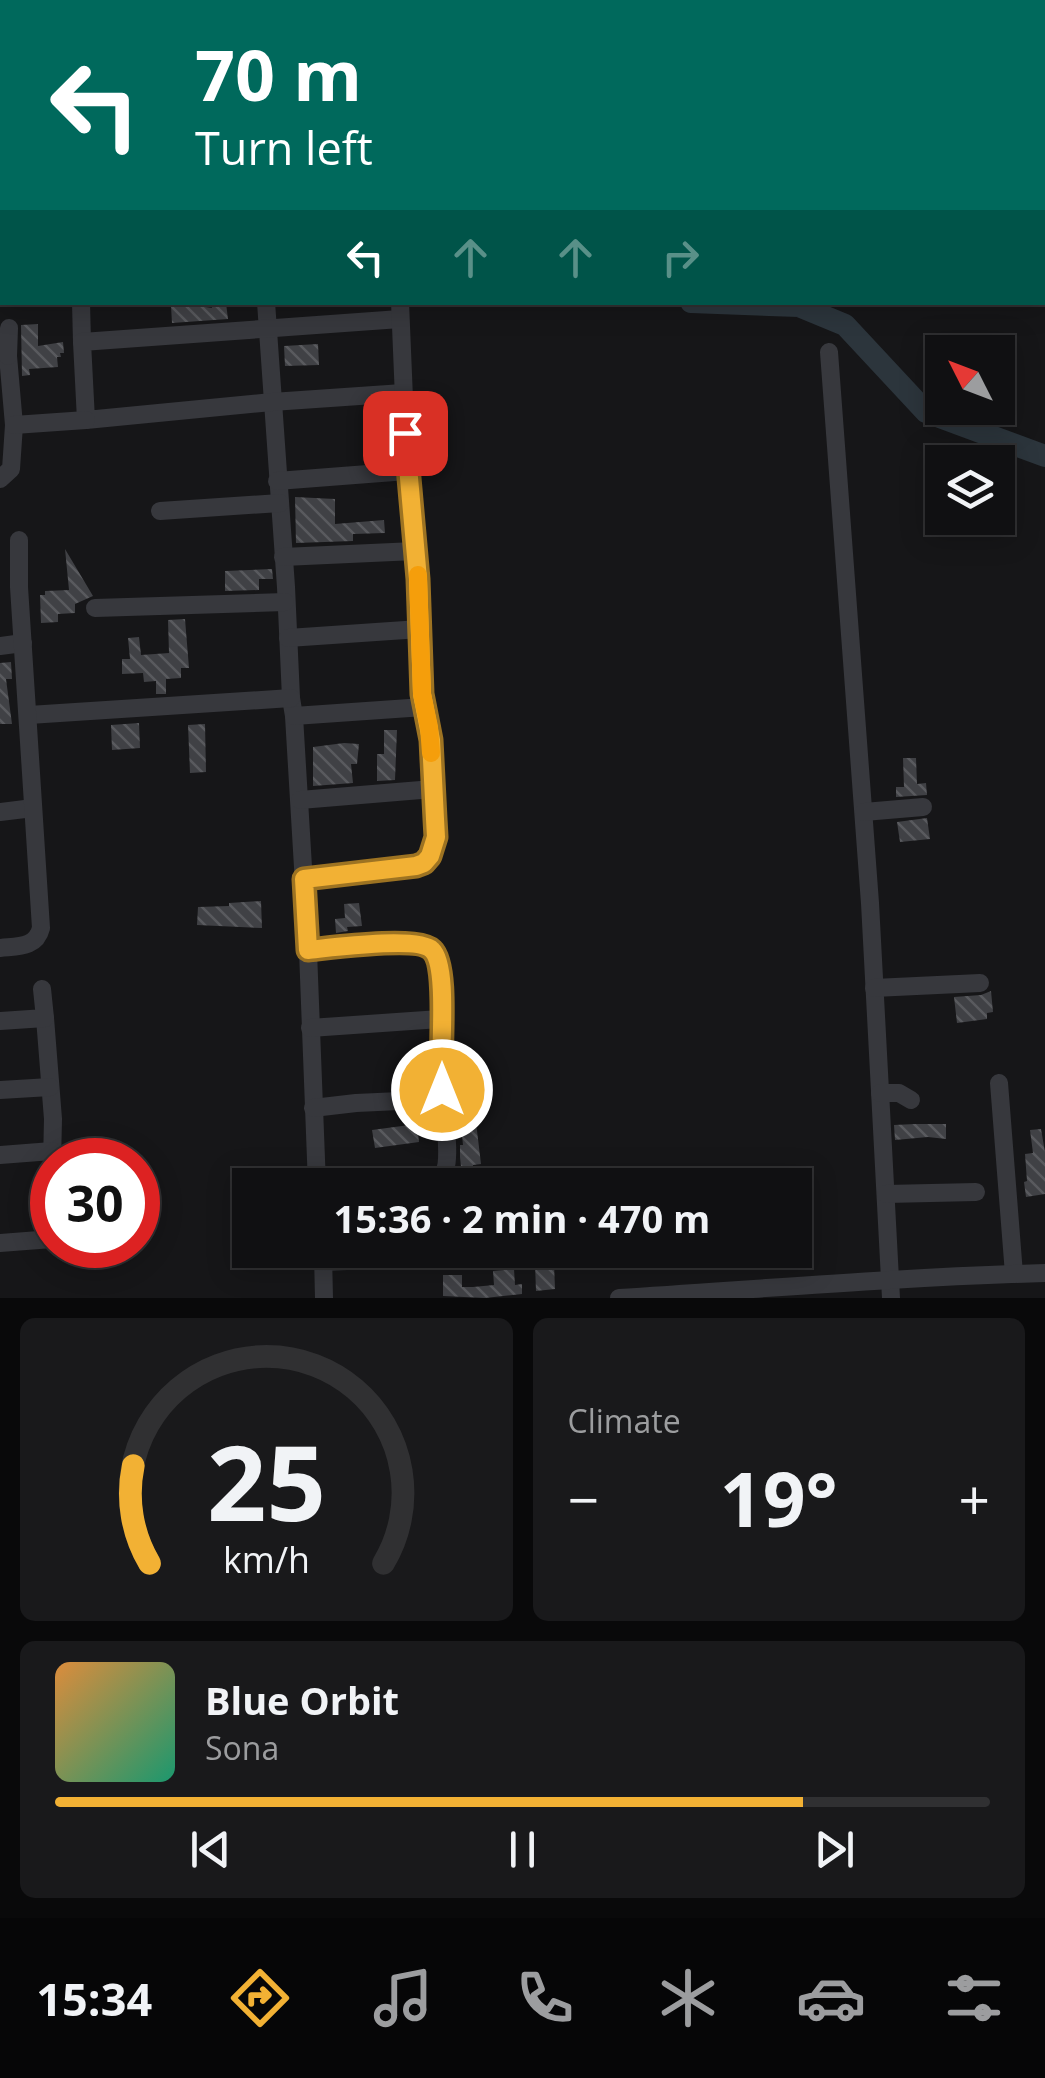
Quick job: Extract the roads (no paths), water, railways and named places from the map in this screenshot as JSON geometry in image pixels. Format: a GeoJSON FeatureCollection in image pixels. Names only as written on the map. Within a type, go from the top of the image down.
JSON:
{"type":"FeatureCollection","features":[{"type":"Feature","properties":{"kind":"street"},"geometry":{"type":"LineString","coordinates":[[80,305],[86,420]]}},
{"type":"Feature","properties":{"kind":"street"},"geometry":{"type":"LineString","coordinates":[[266,305],[300,800],[316,1168]]}},
{"type":"Feature","properties":{"kind":"street"},"geometry":{"type":"LineString","coordinates":[[82,342],[268,330],[400,311],[407,471],[436,837],[430,856],[416,866],[304,879]]}},
{"type":"Feature","properties":{"kind":"street"},"geometry":{"type":"LineString","coordinates":[[0,479],[11,469],[14,425],[4,356],[9,328]]}},
{"type":"Feature","properties":{"kind":"street"},"geometry":{"type":"LineString","coordinates":[[830,352],[864,812],[891,1298]]}},
{"type":"Feature","properties":{"kind":"street"},"geometry":{"type":"LineString","coordinates":[[14,425],[403,393]]}},
{"type":"Feature","properties":{"kind":"street"},"geometry":{"type":"LineString","coordinates":[[277,481],[407,471]]}},
{"type":"Feature","properties":{"kind":"street"},"geometry":{"type":"LineString","coordinates":[[160,511],[280,504]]}},
{"type":"Feature","properties":{"kind":"street"},"geometry":{"type":"LineString","coordinates":[[0,948],[30,944],[40,935],[41,928],[19,540]]}},
{"type":"Feature","properties":{"kind":"street"},"geometry":{"type":"LineString","coordinates":[[284,557],[415,551]]}},
{"type":"Feature","properties":{"kind":"street"},"geometry":{"type":"LineString","coordinates":[[95,608],[285,602]]}},
{"type":"Feature","properties":{"kind":"street"},"geometry":{"type":"LineString","coordinates":[[288,638],[420,629]]}},
{"type":"Feature","properties":{"kind":"street"},"geometry":{"type":"LineString","coordinates":[[0,646],[23,643]]}},
{"type":"Feature","properties":{"kind":"street"},"geometry":{"type":"LineString","coordinates":[[28,714],[424,707]]}},
{"type":"Feature","properties":{"kind":"street"},"geometry":{"type":"LineString","coordinates":[[300,800],[432,789]]}},
{"type":"Feature","properties":{"kind":"street"},"geometry":{"type":"LineString","coordinates":[[864,812],[923,807]]}},
{"type":"Feature","properties":{"kind":"street"},"geometry":{"type":"LineString","coordinates":[[0,812],[33,808]]}},
{"type":"Feature","properties":{"kind":"street"},"geometry":{"type":"LineString","coordinates":[[308,950],[387,943],[431,948],[435,952],[442,978],[440,1079],[446,1168]]}},
{"type":"Feature","properties":{"kind":"street"},"geometry":{"type":"LineString","coordinates":[[874,988],[980,982]]}},
{"type":"Feature","properties":{"kind":"street"},"geometry":{"type":"LineString","coordinates":[[42,990],[51,1138]]}},
{"type":"Feature","properties":{"kind":"street"},"geometry":{"type":"LineString","coordinates":[[0,1021],[45,1018]]}},
{"type":"Feature","properties":{"kind":"street"},"geometry":{"type":"LineString","coordinates":[[310,1028],[440,1019]]}},
{"type":"Feature","properties":{"kind":"street"},"geometry":{"type":"LineString","coordinates":[[999,1084],[1014,1274]]}},
{"type":"Feature","properties":{"kind":"street"},"geometry":{"type":"LineString","coordinates":[[0,1090],[50,1087]]}},
{"type":"Feature","properties":{"kind":"street"},"geometry":{"type":"LineString","coordinates":[[880,1093],[899,1093],[911,1100]]}},
{"type":"Feature","properties":{"kind":"street"},"geometry":{"type":"LineString","coordinates":[[313,1108],[442,1099]]}},
{"type":"Feature","properties":{"kind":"street"},"geometry":{"type":"LineString","coordinates":[[0,1155],[30,1156]]}},
{"type":"Feature","properties":{"kind":"street"},"geometry":{"type":"LineString","coordinates":[[886,1194],[976,1192]]}},
{"type":"Feature","properties":{"kind":"street"},"geometry":{"type":"LineString","coordinates":[[0,1243],[30,1241]]}},
{"type":"Feature","properties":{"kind":"street"},"geometry":{"type":"LineString","coordinates":[[323,1268],[324,1298]]}},
{"type":"Feature","properties":{"kind":"street"},"geometry":{"type":"LineString","coordinates":[[620,1298],[890,1278],[1045,1273]]}},
{"type":"Feature","properties":{"kind":"waterway"},"geometry":{"type":"LineString","coordinates":[[772,305],[799,306],[845,325],[926,412],[1045,456]]}}]}
